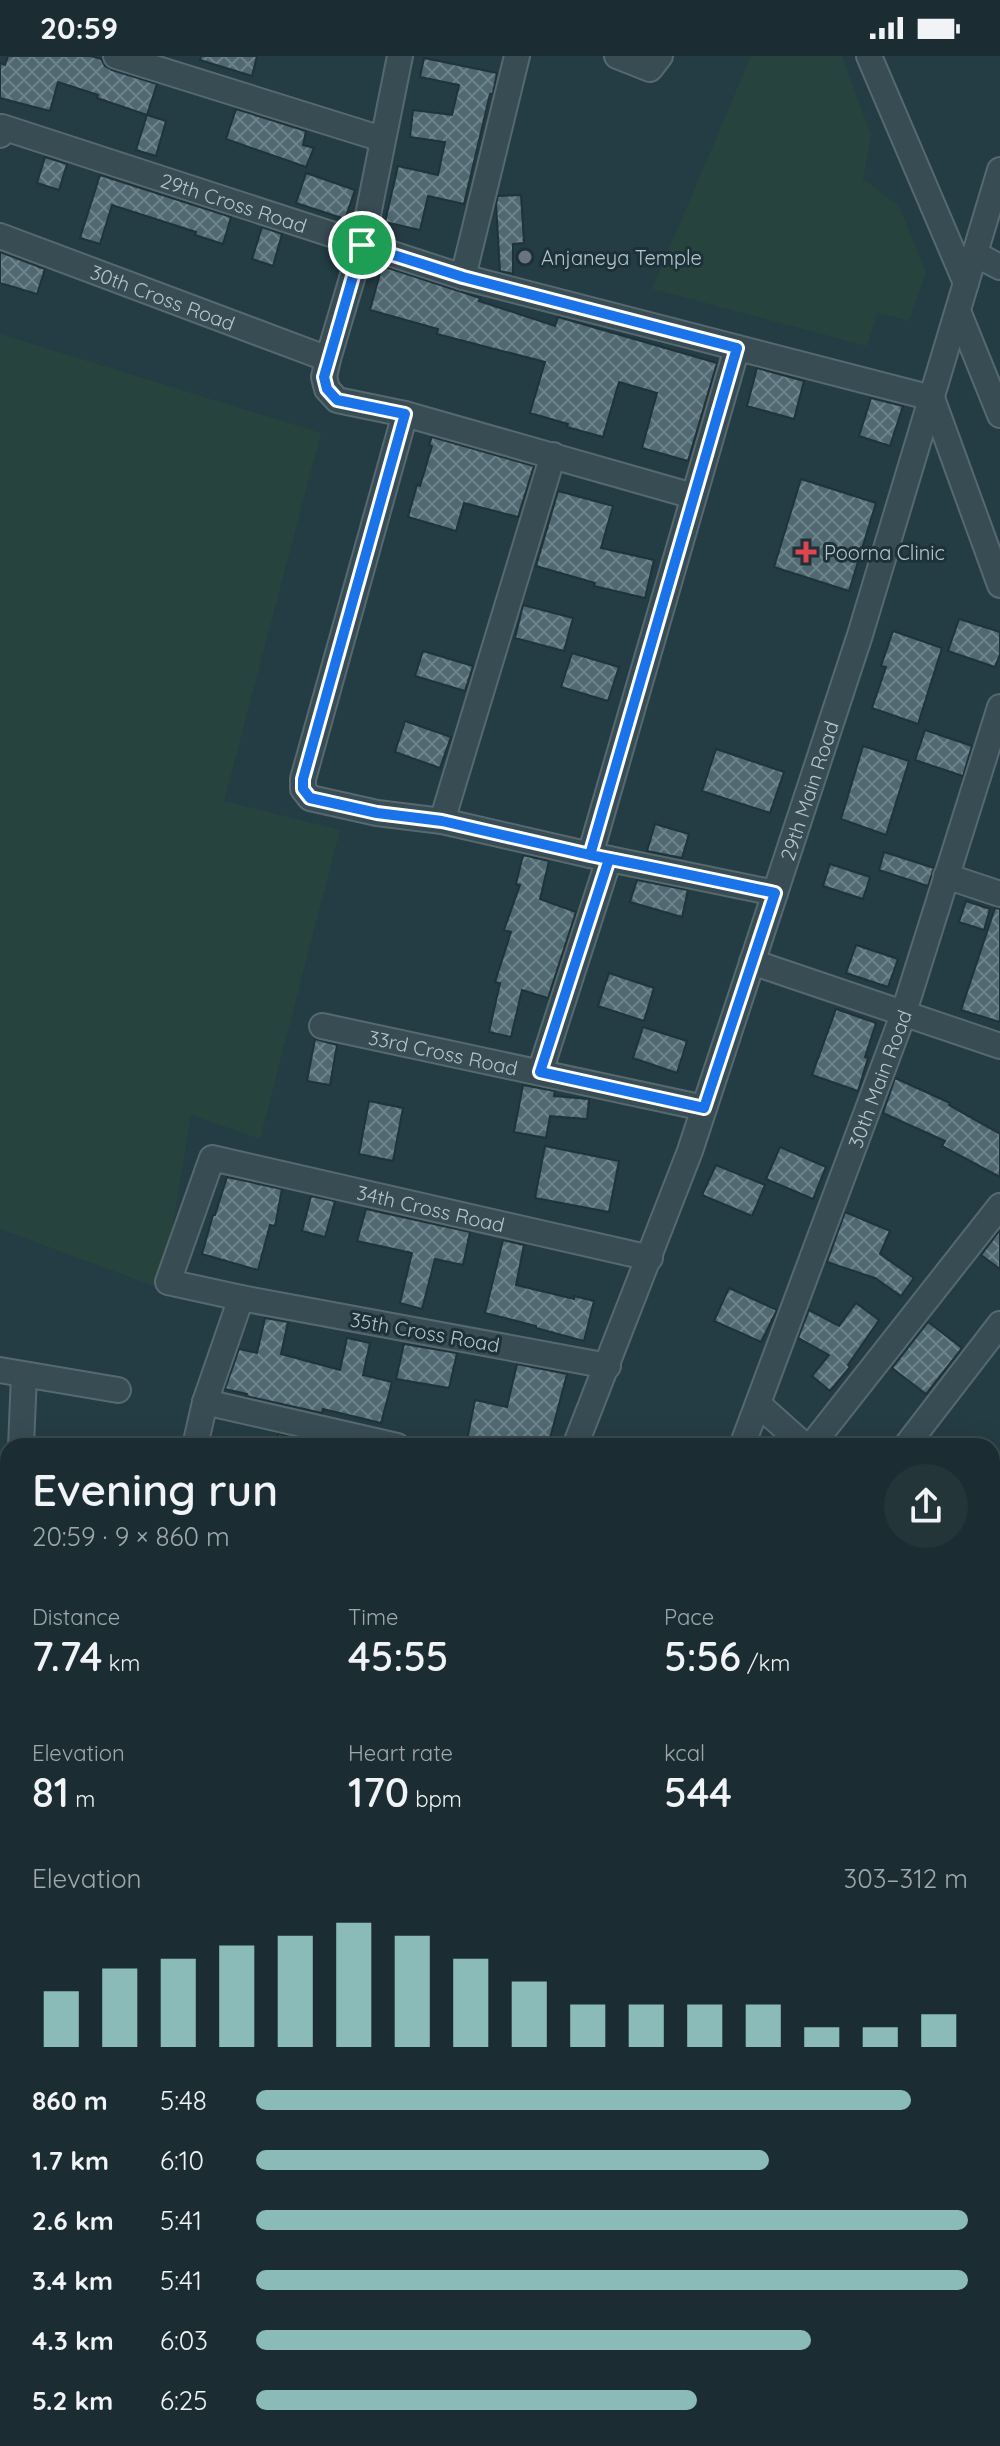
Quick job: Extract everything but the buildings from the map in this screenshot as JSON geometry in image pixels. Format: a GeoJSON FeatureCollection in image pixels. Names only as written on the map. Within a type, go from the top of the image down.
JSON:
{"type":"FeatureCollection","features":[{"type":"Feature","properties":{"kind":"street"},"geometry":{"type":"LineString","coordinates":[[116,56],[382,139]]}},
{"type":"Feature","properties":{"kind":"street"},"geometry":{"type":"LineString","coordinates":[[400,56],[362,245],[324,377],[327,389],[337,400],[405,414],[693,496]]}},
{"type":"Feature","properties":{"kind":"street"},"geometry":{"type":"LineString","coordinates":[[463,277],[517,56]]}},
{"type":"Feature","properties":{"kind":"street"},"geometry":{"type":"LineString","coordinates":[[617,56],[655,62]]}},
{"type":"Feature","properties":{"kind":"street"},"geometry":{"type":"LineString","coordinates":[[869,56],[966,283]]}},
{"type":"Feature","properties":{"kind":"street","name":"29th Cross Road"},"geometry":{"type":"LineString","coordinates":[[1,131],[463,277],[932,398]]}},
{"type":"Feature","properties":{"kind":"street","name":"29th Main Road"},"geometry":{"type":"LineString","coordinates":[[578,1438],[650,1258],[704,1108],[860,635],[1000,170]]}},
{"type":"Feature","properties":{"kind":"street","name":"30th Cross Road"},"geometry":{"type":"LineString","coordinates":[[0,236],[328,359]]}},
{"type":"Feature","properties":{"kind":"street"},"geometry":{"type":"LineString","coordinates":[[975,254],[1000,267]]}},
{"type":"Feature","properties":{"kind":"street"},"geometry":{"type":"LineString","coordinates":[[958,311],[1000,415]]}},
{"type":"Feature","properties":{"kind":"street"},"geometry":{"type":"LineString","coordinates":[[540,1072],[600,857],[693,496],[737,348]]}},
{"type":"Feature","properties":{"kind":"street"},"geometry":{"type":"LineString","coordinates":[[932,398],[1000,585]]}},
{"type":"Feature","properties":{"kind":"street"},"geometry":{"type":"LineString","coordinates":[[405,414],[303,779],[303,789],[310,798],[377,813],[442,821],[775,893]]}},
{"type":"Feature","properties":{"kind":"street"},"geometry":{"type":"LineString","coordinates":[[442,821],[553,455]]}},
{"type":"Feature","properties":{"kind":"street","name":"30th Main Road"},"geometry":{"type":"LineString","coordinates":[[745,1438],[903,1015],[1000,707]]}},
{"type":"Feature","properties":{"kind":"street"},"geometry":{"type":"LineString","coordinates":[[946,876],[1000,894]]}},
{"type":"Feature","properties":{"kind":"street"},"geometry":{"type":"LineString","coordinates":[[752,962],[1000,1046]]}},
{"type":"Feature","properties":{"kind":"street","name":"33rd Cross Road"},"geometry":{"type":"LineString","coordinates":[[322,1026],[704,1108]]}},
{"type":"Feature","properties":{"kind":"street","name":"34th Cross Road"},"geometry":{"type":"LineString","coordinates":[[212,1158],[650,1258]]}},
{"type":"Feature","properties":{"kind":"street","name":"35th Cross Road"},"geometry":{"type":"LineString","coordinates":[[212,1158],[168,1282],[608,1366]]}},
{"type":"Feature","properties":{"kind":"street"},"geometry":{"type":"LineString","coordinates":[[817,1438],[1000,1206]]}},
{"type":"Feature","properties":{"kind":"street"},"geometry":{"type":"LineString","coordinates":[[197,1438],[205,1402],[241,1298]]}},
{"type":"Feature","properties":{"kind":"street"},"geometry":{"type":"LineString","coordinates":[[912,1438],[1000,1324]]}},
{"type":"Feature","properties":{"kind":"street"},"geometry":{"type":"LineString","coordinates":[[20,1438],[12,1372],[118,1390]]}},
{"type":"Feature","properties":{"kind":"street"},"geometry":{"type":"LineString","coordinates":[[205,1402],[362,1438]]}},
{"type":"Feature","properties":{"kind":"street"},"geometry":{"type":"LineString","coordinates":[[758,1404],[796,1438]]}},
{"type":"Feature","properties":{"kind":"green space"},"geometry":{"type":"Polygon","coordinates":[[[751,56],[842,56],[871,135],[863,179],[899,206],[926,273],[909,321],[877,313],[867,346],[652,289],[751,56]]]}},
{"type":"Feature","properties":{"kind":"green space"},"geometry":{"type":"Polygon","coordinates":[[[0,334],[321,433],[224,801],[340,830],[260,1139],[191,1115],[162,1289],[0,1229],[0,334]]]}},
{"type":"Feature","properties":{"kind":"place","name":"Anjaneya Temple"},"geometry":{"type":"Point","coordinates":[525,257]}},
{"type":"Feature","properties":{"kind":"place","name":"Poorna Clinic"},"geometry":{"type":"Point","coordinates":[806,552]}},
{"type":"Feature","properties":{"kind":"route"},"geometry":{"type":"LineString","coordinates":[[362,245],[328,359],[324,377],[327,389],[337,400],[405,414],[303,779],[303,789],[310,798],[377,813],[442,821],[590,855],[609,859],[540,1072],[704,1108],[775,893],[590,855],[737,348],[463,277],[362,245]]}}]}
